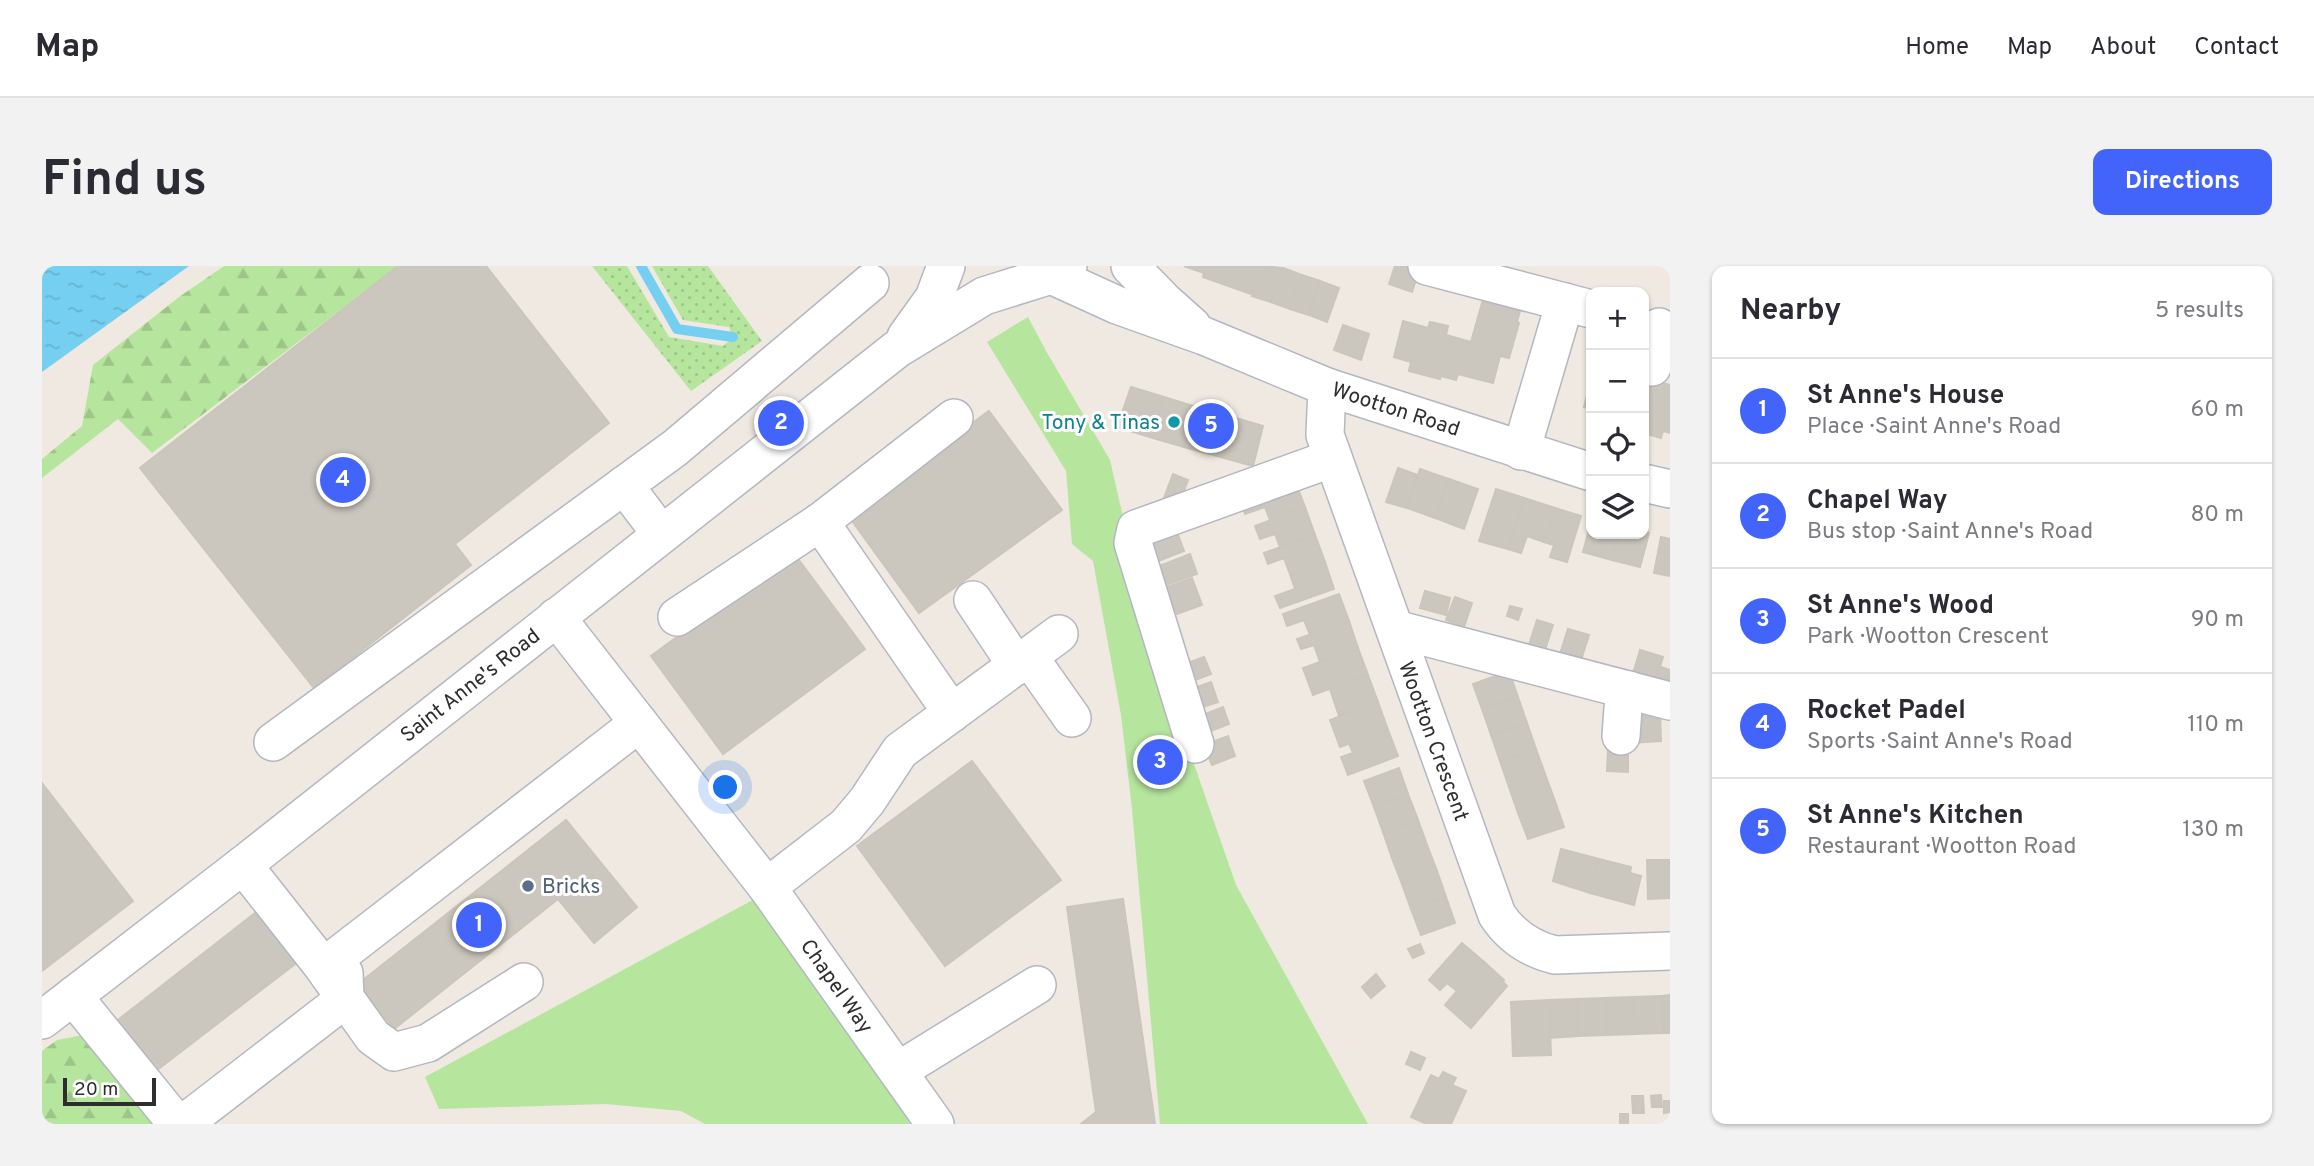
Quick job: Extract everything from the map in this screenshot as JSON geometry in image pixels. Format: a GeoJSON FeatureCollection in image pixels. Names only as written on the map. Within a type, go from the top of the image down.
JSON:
{"type":"FeatureCollection","features":[{"type":"Feature","properties":{"kind":"street","name":"Saint Anne's Road"},"geometry":{"type":"LineString","coordinates":[[897,349],[934,298],[946,266]]}},
{"type":"Feature","properties":{"kind":"street","name":"Wootton Road"},"geometry":{"type":"LineString","coordinates":[[987,266],[997,274],[1050,274],[1117,305],[1204,336],[1327,387],[1586,470]]}},
{"type":"Feature","properties":{"kind":"street","name":"Wootton Road"},"geometry":{"type":"LineString","coordinates":[[1130,266],[1204,336]]}},
{"type":"Feature","properties":{"kind":"street"},"geometry":{"type":"LineString","coordinates":[[1427,266],[1478,273],[1578,306],[1521,451]]}},
{"type":"Feature","properties":{"kind":"street","name":"Saint Anne's Road"},"geometry":{"type":"LineString","coordinates":[[42,1020],[243,865],[897,349],[984,296],[1050,274]]}},
{"type":"Feature","properties":{"kind":"street"},"geometry":{"type":"LineString","coordinates":[[273,742],[675,447],[870,283]]}},
{"type":"Feature","properties":{"kind":"street"},"geometry":{"type":"LineString","coordinates":[[1652,368],[1658,326]]}},
{"type":"Feature","properties":{"kind":"street","name":"Wootton Crescent"},"geometry":{"type":"LineString","coordinates":[[1327,387],[1325,435],[1497,915],[1504,926],[1527,944],[1541,952],[1555,955],[1670,951]]}},
{"type":"Feature","properties":{"kind":"street"},"geometry":{"type":"LineString","coordinates":[[677,617],[820,522],[954,418]]}},
{"type":"Feature","properties":{"kind":"street"},"geometry":{"type":"LineString","coordinates":[[1195,744],[1133,542],[1136,529],[1333,458]]}},
{"type":"Feature","properties":{"kind":"street"},"geometry":{"type":"LineString","coordinates":[[624,485],[661,534]]}},
{"type":"Feature","properties":{"kind":"street"},"geometry":{"type":"LineString","coordinates":[[1649,485],[1670,489]]}},
{"type":"Feature","properties":{"kind":"street"},"geometry":{"type":"LineString","coordinates":[[820,522],[953,713]]}},
{"type":"Feature","properties":{"kind":"street"},"geometry":{"type":"LineString","coordinates":[[973,600],[1072,718]]}},
{"type":"Feature","properties":{"kind":"street","name":"Chapel Way"},"geometry":{"type":"LineString","coordinates":[[556,617],[767,887],[935,1124]]}},
{"type":"Feature","properties":{"kind":"street"},"geometry":{"type":"LineString","coordinates":[[1395,629],[1621,711],[1670,701]]}},
{"type":"Feature","properties":{"kind":"street"},"geometry":{"type":"LineString","coordinates":[[767,887],[846,826],[867,801],[900,751],[1059,634]]}},
{"type":"Feature","properties":{"kind":"street"},"geometry":{"type":"LineString","coordinates":[[345,999],[344,973],[334,959],[639,723]]}},
{"type":"Feature","properties":{"kind":"street"},"geometry":{"type":"LineString","coordinates":[[243,865],[321,964],[373,1037],[394,1052],[428,1042],[524,982]]}},
{"type":"Feature","properties":{"kind":"street"},"geometry":{"type":"LineString","coordinates":[[898,1072],[1037,985]]}},
{"type":"Feature","properties":{"kind":"street"},"geometry":{"type":"LineString","coordinates":[[73,996],[177,1124]]}},
{"type":"Feature","properties":{"kind":"street"},"geometry":{"type":"LineString","coordinates":[[183,1124],[345,999]]}},
{"type":"Feature","properties":{"kind":"green space"},"geometry":{"type":"Polygon","coordinates":[[[224,266],[398,266],[152,453],[118,419],[42,478],[42,459],[82,426],[93,365],[179,297],[224,266]]]}},
{"type":"Feature","properties":{"kind":"green space"},"geometry":{"type":"Polygon","coordinates":[[[592,266],[627,266],[669,337],[723,346],[733,337],[729,327],[683,320],[652,266],[708,266],[762,341],[691,391],[592,266]]]}},
{"type":"Feature","properties":{"kind":"green space"},"geometry":{"type":"Polygon","coordinates":[[[1028,317],[1110,460],[1128,539],[1177,715],[1236,885],[1368,1124],[1160,1124],[1121,715],[1093,561],[1072,544],[1066,471],[987,342],[1028,317]]]}},
{"type":"Feature","properties":{"kind":"green space"},"geometry":{"type":"Polygon","coordinates":[[[762,895],[910,1124],[705,1124],[681,1111],[606,1104],[439,1109],[425,1077],[762,895]]]}},
{"type":"Feature","properties":{"kind":"green space"},"geometry":{"type":"Polygon","coordinates":[[[88,1034],[164,1124],[42,1124],[42,1051],[57,1040],[88,1034]]]}},
{"type":"Feature","properties":{"kind":"water"},"geometry":{"type":"Polygon","coordinates":[[[42,266],[189,266],[42,372],[42,266]]]}},
{"type":"Feature","properties":{"kind":"building"},"geometry":{"type":"Polygon","coordinates":[[[398,266],[486,266],[609,423],[455,544],[471,565],[314,688],[140,468],[398,266]]]}},
{"type":"Feature","properties":{"kind":"building"},"geometry":{"type":"Polygon","coordinates":[[[1184,266],[1261,266],[1251,294],[1203,277],[1204,273],[1184,266]]]}},
{"type":"Feature","properties":{"kind":"building"},"geometry":{"type":"Polygon","coordinates":[[[1263,266],[1283,268],[1271,302],[1252,296],[1263,266]]]}},
{"type":"Feature","properties":{"kind":"building"},"geometry":{"type":"Polygon","coordinates":[[[1395,266],[1406,266],[1419,271],[1412,292],[1389,284],[1395,266]]]}},
{"type":"Feature","properties":{"kind":"building"},"geometry":{"type":"Polygon","coordinates":[[[1283,268],[1302,275],[1290,309],[1271,302],[1283,268]]]}},
{"type":"Feature","properties":{"kind":"building"},"geometry":{"type":"Polygon","coordinates":[[[1302,275],[1320,281],[1309,315],[1290,309],[1302,275]]]}},
{"type":"Feature","properties":{"kind":"building"},"geometry":{"type":"Polygon","coordinates":[[[1320,281],[1339,288],[1327,322],[1309,315],[1320,281]]]}},
{"type":"Feature","properties":{"kind":"building"},"geometry":{"type":"Polygon","coordinates":[[[1484,296],[1521,307],[1509,358],[1500,356],[1493,383],[1458,374],[1456,380],[1409,371],[1411,362],[1394,357],[1403,321],[1428,328],[1430,322],[1448,326],[1446,335],[1471,342],[1484,296]]]}},
{"type":"Feature","properties":{"kind":"building"},"geometry":{"type":"Polygon","coordinates":[[[1343,325],[1369,334],[1361,360],[1334,350],[1343,325]]]}},
{"type":"Feature","properties":{"kind":"building"},"geometry":{"type":"Polygon","coordinates":[[[1649,380],[1670,385],[1670,433],[1663,431],[1661,438],[1649,434],[1649,380]]]}},
{"type":"Feature","properties":{"kind":"building"},"geometry":{"type":"Polygon","coordinates":[[[1131,387],[1164,397],[1153,438],[1117,427],[1131,387]]]}},
{"type":"Feature","properties":{"kind":"building","name":"Tony & Tinas"},"geometry":{"type":"Polygon","coordinates":[[[1164,397],[1196,407],[1184,447],[1153,438],[1164,397]]]}},
{"type":"Feature","properties":{"kind":"building"},"geometry":{"type":"Polygon","coordinates":[[[1196,407],[1229,416],[1217,456],[1184,447],[1196,407]]]}},
{"type":"Feature","properties":{"kind":"building"},"geometry":{"type":"Polygon","coordinates":[[[989,411],[1062,510],[919,613],[847,514],[989,411]]]}},
{"type":"Feature","properties":{"kind":"building"},"geometry":{"type":"Polygon","coordinates":[[[1229,416],[1263,426],[1253,466],[1217,456],[1229,416]]]}},
{"type":"Feature","properties":{"kind":"building"},"geometry":{"type":"Polygon","coordinates":[[[1398,468],[1418,475],[1407,508],[1386,502],[1398,468]]]}},
{"type":"Feature","properties":{"kind":"building"},"geometry":{"type":"Polygon","coordinates":[[[1420,469],[1449,479],[1435,518],[1407,508],[1420,469]]]}},
{"type":"Feature","properties":{"kind":"building"},"geometry":{"type":"Polygon","coordinates":[[[1173,474],[1188,480],[1179,504],[1164,498],[1173,474]]]}},
{"type":"Feature","properties":{"kind":"building"},"geometry":{"type":"Polygon","coordinates":[[[1449,479],[1478,489],[1464,529],[1435,518],[1449,479]]]}},
{"type":"Feature","properties":{"kind":"building"},"geometry":{"type":"Polygon","coordinates":[[[1295,481],[1305,507],[1270,520],[1265,507],[1245,514],[1240,501],[1295,481]]]}},
{"type":"Feature","properties":{"kind":"building"},"geometry":{"type":"Polygon","coordinates":[[[1496,489],[1524,498],[1508,549],[1479,541],[1496,489]]]}},
{"type":"Feature","properties":{"kind":"building"},"geometry":{"type":"Polygon","coordinates":[[[1524,498],[1555,508],[1544,542],[1527,536],[1521,553],[1508,549],[1524,498]]]}},
{"type":"Feature","properties":{"kind":"building"},"geometry":{"type":"Polygon","coordinates":[[[1305,507],[1315,535],[1280,547],[1275,534],[1260,539],[1255,526],[1305,507]]]}},
{"type":"Feature","properties":{"kind":"building"},"geometry":{"type":"Polygon","coordinates":[[[1555,508],[1581,516],[1567,562],[1550,557],[1554,545],[1544,542],[1555,508]]]}},
{"type":"Feature","properties":{"kind":"building"},"geometry":{"type":"Polygon","coordinates":[[[1174,524],[1184,551],[1156,562],[1146,535],[1174,524]]]}},
{"type":"Feature","properties":{"kind":"building"},"geometry":{"type":"Polygon","coordinates":[[[1315,535],[1325,562],[1290,574],[1284,558],[1268,564],[1264,553],[1315,535]]]}},
{"type":"Feature","properties":{"kind":"building"},"geometry":{"type":"Polygon","coordinates":[[[1661,537],[1670,539],[1670,576],[1654,573],[1661,537]]]}},
{"type":"Feature","properties":{"kind":"building"},"geometry":{"type":"Polygon","coordinates":[[[1586,539],[1618,539],[1612,560],[1583,552],[1586,539]]]}},
{"type":"Feature","properties":{"kind":"building"},"geometry":{"type":"Polygon","coordinates":[[[1618,539],[1647,539],[1640,567],[1612,560],[1618,539]]]}},
{"type":"Feature","properties":{"kind":"building"},"geometry":{"type":"Polygon","coordinates":[[[793,552],[865,649],[723,754],[651,656],[793,552]]]}},
{"type":"Feature","properties":{"kind":"building"},"geometry":{"type":"Polygon","coordinates":[[[1190,554],[1197,574],[1166,585],[1159,566],[1190,554]]]}},
{"type":"Feature","properties":{"kind":"building"},"geometry":{"type":"Polygon","coordinates":[[[1325,562],[1334,589],[1280,608],[1275,596],[1295,589],[1290,574],[1325,562]]]}},
{"type":"Feature","properties":{"kind":"building"},"geometry":{"type":"Polygon","coordinates":[[[1192,578],[1202,605],[1177,614],[1167,587],[1192,578]]]}},
{"type":"Feature","properties":{"kind":"building"},"geometry":{"type":"Polygon","coordinates":[[[1425,591],[1450,598],[1446,615],[1420,608],[1425,591]]]}},
{"type":"Feature","properties":{"kind":"building"},"geometry":{"type":"Polygon","coordinates":[[[1339,594],[1349,621],[1310,635],[1304,620],[1287,626],[1283,614],[1339,594]]]}},
{"type":"Feature","properties":{"kind":"building"},"geometry":{"type":"Polygon","coordinates":[[[1455,597],[1472,603],[1464,627],[1446,620],[1455,597]]]}},
{"type":"Feature","properties":{"kind":"building"},"geometry":{"type":"Polygon","coordinates":[[[1510,606],[1522,609],[1518,620],[1507,616],[1510,606]]]}},
{"type":"Feature","properties":{"kind":"building"},"geometry":{"type":"Polygon","coordinates":[[[1537,620],[1553,625],[1544,653],[1528,648],[1537,620]]]}},
{"type":"Feature","properties":{"kind":"building"},"geometry":{"type":"Polygon","coordinates":[[[1349,621],[1358,648],[1320,662],[1314,645],[1301,649],[1297,639],[1349,621]]]}},
{"type":"Feature","properties":{"kind":"building"},"geometry":{"type":"Polygon","coordinates":[[[1568,629],[1589,635],[1581,660],[1560,654],[1568,629]]]}},
{"type":"Feature","properties":{"kind":"building"},"geometry":{"type":"Polygon","coordinates":[[[1358,648],[1368,675],[1313,695],[1303,668],[1358,648]]]}},
{"type":"Feature","properties":{"kind":"building"},"geometry":{"type":"Polygon","coordinates":[[[1640,650],[1663,657],[1655,682],[1633,674],[1640,650]]]}},
{"type":"Feature","properties":{"kind":"building"},"geometry":{"type":"Polygon","coordinates":[[[1204,657],[1211,674],[1190,682],[1184,664],[1204,657]]]}},
{"type":"Feature","properties":{"kind":"building"},"geometry":{"type":"Polygon","coordinates":[[[1661,667],[1670,670],[1670,687],[1656,683],[1661,667]]]}},
{"type":"Feature","properties":{"kind":"building"},"geometry":{"type":"Polygon","coordinates":[[[1509,671],[1518,697],[1482,709],[1473,684],[1509,671]]]}},
{"type":"Feature","properties":{"kind":"building"},"geometry":{"type":"Polygon","coordinates":[[[1368,675],[1378,702],[1339,716],[1330,689],[1368,675]]]}},
{"type":"Feature","properties":{"kind":"building"},"geometry":{"type":"Polygon","coordinates":[[[1211,682],[1218,702],[1196,709],[1189,690],[1211,682]]]}},
{"type":"Feature","properties":{"kind":"building"},"geometry":{"type":"Polygon","coordinates":[[[1518,697],[1527,723],[1491,735],[1482,709],[1518,697]]]}},
{"type":"Feature","properties":{"kind":"building"},"geometry":{"type":"Polygon","coordinates":[[[1378,702],[1388,730],[1340,747],[1330,720],[1378,702]]]}},
{"type":"Feature","properties":{"kind":"building"},"geometry":{"type":"Polygon","coordinates":[[[1223,707],[1229,724],[1206,733],[1200,716],[1223,707]]]}},
{"type":"Feature","properties":{"kind":"building"},"geometry":{"type":"Polygon","coordinates":[[[1660,712],[1661,741],[1631,743],[1630,714],[1660,712]]]}},
{"type":"Feature","properties":{"kind":"building"},"geometry":{"type":"Polygon","coordinates":[[[1527,723],[1536,749],[1500,761],[1491,735],[1527,723]]]}},
{"type":"Feature","properties":{"kind":"building"},"geometry":{"type":"Polygon","coordinates":[[[1388,730],[1398,756],[1348,775],[1341,757],[1353,753],[1349,743],[1388,730]]]}},
{"type":"Feature","properties":{"kind":"building"},"geometry":{"type":"Polygon","coordinates":[[[1228,736],[1235,756],[1212,765],[1204,745],[1228,736]]]}},
{"type":"Feature","properties":{"kind":"building"},"geometry":{"type":"Polygon","coordinates":[[[1608,747],[1628,747],[1628,772],[1607,771],[1608,747]]]}},
{"type":"Feature","properties":{"kind":"building"},"geometry":{"type":"Polygon","coordinates":[[[1536,749],[1545,774],[1509,787],[1500,761],[1536,749]]]}},
{"type":"Feature","properties":{"kind":"building"},"geometry":{"type":"Polygon","coordinates":[[[972,761],[1061,880],[945,966],[857,846],[972,761]]]}},
{"type":"Feature","properties":{"kind":"building"},"geometry":{"type":"Polygon","coordinates":[[[1399,768],[1408,794],[1374,807],[1364,781],[1399,768]]]}},
{"type":"Feature","properties":{"kind":"building"},"geometry":{"type":"Polygon","coordinates":[[[1545,774],[1555,801],[1518,813],[1509,787],[1545,774]]]}},
{"type":"Feature","properties":{"kind":"building"},"geometry":{"type":"Polygon","coordinates":[[[42,783],[133,901],[42,971],[42,783]]]}},
{"type":"Feature","properties":{"kind":"building"},"geometry":{"type":"Polygon","coordinates":[[[1408,794],[1418,820],[1383,832],[1374,807],[1408,794]]]}},
{"type":"Feature","properties":{"kind":"building"},"geometry":{"type":"Polygon","coordinates":[[[1555,801],[1564,827],[1528,839],[1518,813],[1555,801]]]}},
{"type":"Feature","properties":{"kind":"building"},"geometry":{"type":"Polygon","coordinates":[[[566,820],[637,907],[594,943],[558,899],[394,1029],[358,984],[566,820]]]}},
{"type":"Feature","properties":{"kind":"building"},"geometry":{"type":"Polygon","coordinates":[[[1418,820],[1427,845],[1392,858],[1383,832],[1418,820]]]}},
{"type":"Feature","properties":{"kind":"building"},"geometry":{"type":"Polygon","coordinates":[[[1427,845],[1437,871],[1402,884],[1392,858],[1427,845]]]}},
{"type":"Feature","properties":{"kind":"building"},"geometry":{"type":"Polygon","coordinates":[[[1561,849],[1599,859],[1590,893],[1553,881],[1561,849]]]}},
{"type":"Feature","properties":{"kind":"building"},"geometry":{"type":"Polygon","coordinates":[[[1599,859],[1631,867],[1630,873],[1641,876],[1634,905],[1590,893],[1599,859]]]}},
{"type":"Feature","properties":{"kind":"building"},"geometry":{"type":"Polygon","coordinates":[[[1647,860],[1670,860],[1670,898],[1648,899],[1647,860]]]}},
{"type":"Feature","properties":{"kind":"building"},"geometry":{"type":"Polygon","coordinates":[[[1437,871],[1446,897],[1411,909],[1402,884],[1437,871]]]}},
{"type":"Feature","properties":{"kind":"building"},"geometry":{"type":"Polygon","coordinates":[[[1446,897],[1455,923],[1421,935],[1411,909],[1446,897]]]}},
{"type":"Feature","properties":{"kind":"building"},"geometry":{"type":"Polygon","coordinates":[[[1123,899],[1155,1124],[1081,1124],[1096,1112],[1067,907],[1123,899]]]}},
{"type":"Feature","properties":{"kind":"building"},"geometry":{"type":"Polygon","coordinates":[[[259,910],[299,961],[144,1080],[105,1030],[259,910]]]}},
{"type":"Feature","properties":{"kind":"building"},"geometry":{"type":"Polygon","coordinates":[[[1462,943],[1483,961],[1457,991],[1447,983],[1440,990],[1429,980],[1462,943]]]}},
{"type":"Feature","properties":{"kind":"building"},"geometry":{"type":"Polygon","coordinates":[[[1420,944],[1424,953],[1413,958],[1408,949],[1420,944]]]}},
{"type":"Feature","properties":{"kind":"building"},"geometry":{"type":"Polygon","coordinates":[[[1483,961],[1507,986],[1471,1028],[1445,1005],[1483,961]]]}},
{"type":"Feature","properties":{"kind":"building"},"geometry":{"type":"Polygon","coordinates":[[[1376,974],[1385,986],[1371,998],[1362,987],[1376,974]]]}},
{"type":"Feature","properties":{"kind":"building"},"geometry":{"type":"Polygon","coordinates":[[[1670,995],[1670,1033],[1663,1033],[1662,996],[1670,995]]]}},
{"type":"Feature","properties":{"kind":"building"},"geometry":{"type":"Polygon","coordinates":[[[1662,996],[1663,1033],[1635,1034],[1633,997],[1662,996]]]}},
{"type":"Feature","properties":{"kind":"building"},"geometry":{"type":"Polygon","coordinates":[[[1633,997],[1635,1034],[1607,1035],[1605,998],[1633,997]]]}},
{"type":"Feature","properties":{"kind":"building"},"geometry":{"type":"Polygon","coordinates":[[[1605,998],[1607,1035],[1578,1036],[1577,999],[1605,998]]]}},
{"type":"Feature","properties":{"kind":"building"},"geometry":{"type":"Polygon","coordinates":[[[1577,999],[1578,1036],[1550,1038],[1549,1000],[1577,999]]]}},
{"type":"Feature","properties":{"kind":"building"},"geometry":{"type":"Polygon","coordinates":[[[1549,1000],[1551,1055],[1513,1056],[1511,1002],[1549,1000]]]}},
{"type":"Feature","properties":{"kind":"building"},"geometry":{"type":"Polygon","coordinates":[[[1411,1052],[1425,1058],[1420,1070],[1406,1064],[1411,1052]]]}},
{"type":"Feature","properties":{"kind":"building"},"geometry":{"type":"Polygon","coordinates":[[[1443,1072],[1456,1078],[1452,1085],[1466,1091],[1451,1124],[1427,1124],[1411,1117],[1431,1075],[1439,1079],[1443,1072]]]}},
{"type":"Feature","properties":{"kind":"building"},"geometry":{"type":"Polygon","coordinates":[[[1661,1095],[1662,1107],[1652,1107],[1651,1096],[1661,1095]]]}},
{"type":"Feature","properties":{"kind":"building"},"geometry":{"type":"Polygon","coordinates":[[[1632,1096],[1643,1096],[1644,1113],[1633,1113],[1632,1096]]]}},
{"type":"Feature","properties":{"kind":"building"},"geometry":{"type":"Polygon","coordinates":[[[1664,1101],[1670,1101],[1670,1112],[1664,1113],[1664,1101]]]}},
{"type":"Feature","properties":{"kind":"building"},"geometry":{"type":"Polygon","coordinates":[[[1620,1114],[1628,1114],[1628,1124],[1620,1124],[1620,1114]]]}},
{"type":"Feature","properties":{"kind":"waterway"},"geometry":{"type":"LineString","coordinates":[[641,266],[677,329],[733,337]]}},
{"type":"Feature","properties":{"kind":"place","name":"Tony & Tinas"},"geometry":{"type":"Point","coordinates":[1174,422]}},
{"type":"Feature","properties":{"kind":"place","name":"Chapel Way"},"geometry":{"type":"Point","coordinates":[781,423]}},
{"type":"Feature","properties":{"kind":"place","name":"St Anne's Kitchen"},"geometry":{"type":"Point","coordinates":[1211,426]}},
{"type":"Feature","properties":{"kind":"place","name":"Rocket Padel"},"geometry":{"type":"Point","coordinates":[343,480]}},
{"type":"Feature","properties":{"kind":"place","name":"St Anne's Wood"},"geometry":{"type":"Point","coordinates":[1160,762]}},
{"type":"Feature","properties":{"kind":"place","name":"Bricks"},"geometry":{"type":"Point","coordinates":[528,886]}},
{"type":"Feature","properties":{"kind":"place","name":"St Anne's House"},"geometry":{"type":"Point","coordinates":[479,925]}}]}
